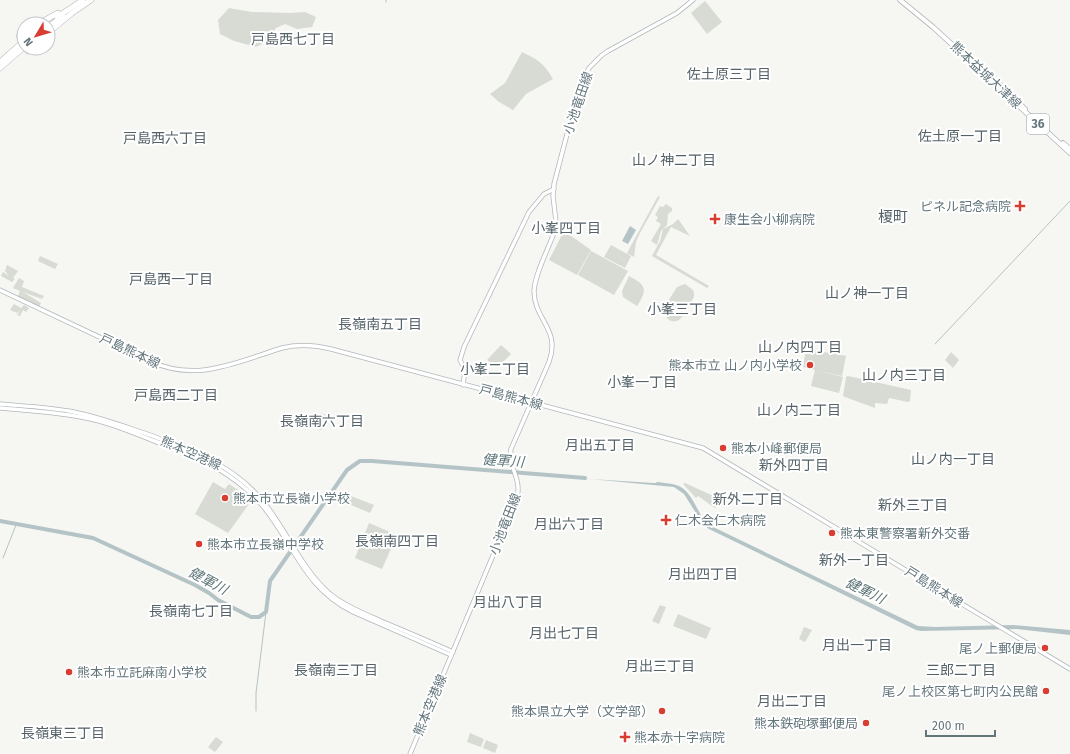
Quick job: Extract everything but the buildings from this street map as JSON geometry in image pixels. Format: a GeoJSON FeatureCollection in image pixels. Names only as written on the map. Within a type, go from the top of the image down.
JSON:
{"type":"FeatureCollection","features":[{"type":"Feature","properties":{"kind":"highway"},"geometry":{"type":"LineString","coordinates":[[56,17],[83,0]]}},
{"type":"Feature","properties":{"kind":"highway"},"geometry":{"type":"LineString","coordinates":[[56,21],[71,10],[90,0]]}},
{"type":"Feature","properties":{"kind":"highway"},"geometry":{"type":"LineString","coordinates":[[56,26],[90,0]]}},
{"type":"Feature","properties":{"kind":"highway"},"geometry":{"type":"LineString","coordinates":[[54,16],[68,9]]}},
{"type":"Feature","properties":{"kind":"highway"},"geometry":{"type":"LineString","coordinates":[[0,62],[16,48]]}},
{"type":"Feature","properties":{"kind":"highway"},"geometry":{"type":"LineString","coordinates":[[0,68],[18,56]]}},
{"type":"Feature","properties":{"kind":"main road","name":"小池竜田線"},"geometry":{"type":"LineString","coordinates":[[452,654],[517,498],[519,484],[510,458],[511,449],[549,362],[553,347],[549,330],[536,303],[534,290],[556,222],[554,189],[555,176],[584,78],[589,68],[602,55],[677,13],[693,0]]}},
{"type":"Feature","properties":{"kind":"main road","name":"熊本益城大津線"},"geometry":{"type":"LineString","coordinates":[[900,0],[933,27],[1070,154]]}},
{"type":"Feature","properties":{"kind":"main road","name":"熊本益城大津線"},"geometry":{"type":"LineString","coordinates":[[904,0],[943,32],[1070,149]]}},
{"type":"Feature","properties":{"kind":"main road"},"geometry":{"type":"LineString","coordinates":[[463,384],[465,370],[460,358],[464,346],[529,212],[544,194],[554,189]]}},
{"type":"Feature","properties":{"kind":"main road","name":"戸島熊本線"},"geometry":{"type":"LineString","coordinates":[[0,290],[150,361],[168,368],[193,371],[209,370],[294,345],[311,345],[331,349],[703,448],[1070,669]]}},
{"type":"Feature","properties":{"kind":"main road","name":"熊本空港線"},"geometry":{"type":"LineString","coordinates":[[0,404],[46,408],[88,415],[153,436],[195,452],[216,462],[241,480],[261,499],[310,571],[336,599],[452,654]]}},
{"type":"Feature","properties":{"kind":"main road","name":"熊本空港線"},"geometry":{"type":"LineString","coordinates":[[0,408],[56,413],[100,421],[205,461],[229,475],[255,498],[271,518],[305,571],[326,595],[353,612],[452,654]]}},
{"type":"Feature","properties":{"kind":"main road","name":"熊本空港線"},"geometry":{"type":"LineString","coordinates":[[410,754],[452,654]]}},
{"type":"Feature","properties":{"kind":"shaded area"},"geometry":{"type":"Polygon","coordinates":[[[705,1],[722,22],[707,34],[691,13],[705,1]]]}},
{"type":"Feature","properties":{"kind":"shaded area"},"geometry":{"type":"Polygon","coordinates":[[[229,8],[252,12],[305,12],[316,17],[312,27],[297,29],[285,24],[276,28],[266,42],[256,47],[234,41],[220,34],[218,20],[229,8]]]}},
{"type":"Feature","properties":{"kind":"shaded area"},"geometry":{"type":"Polygon","coordinates":[[[522,52],[540,62],[547,69],[553,79],[526,94],[513,110],[499,102],[490,94],[505,83],[522,52]]]}},
{"type":"Feature","properties":{"kind":"shaded area"},"geometry":{"type":"Polygon","coordinates":[[[658,196],[660,197],[636,242],[634,257],[627,253],[658,196]]]}},
{"type":"Feature","properties":{"kind":"shaded area"},"geometry":{"type":"Polygon","coordinates":[[[666,204],[672,208],[672,211],[668,214],[667,225],[661,231],[657,245],[651,241],[661,224],[656,221],[658,217],[655,215],[660,206],[663,207],[666,204]]]}},
{"type":"Feature","properties":{"kind":"shaded area"},"geometry":{"type":"Polygon","coordinates":[[[678,219],[690,236],[671,227],[656,255],[709,286],[707,288],[652,256],[660,241],[663,229],[673,224],[678,219]]]}},
{"type":"Feature","properties":{"kind":"shaded area"},"geometry":{"type":"Polygon","coordinates":[[[630,226],[636,230],[628,244],[622,241],[630,226]]]}},
{"type":"Feature","properties":{"kind":"shaded area"},"geometry":{"type":"Polygon","coordinates":[[[564,231],[591,250],[577,275],[549,260],[564,231]]]}},
{"type":"Feature","properties":{"kind":"shaded area"},"geometry":{"type":"Polygon","coordinates":[[[611,245],[631,256],[625,268],[604,257],[611,245]]]}},
{"type":"Feature","properties":{"kind":"shaded area"},"geometry":{"type":"Polygon","coordinates":[[[591,251],[628,271],[614,295],[578,275],[591,251]]]}},
{"type":"Feature","properties":{"kind":"shaded area"},"geometry":{"type":"Polygon","coordinates":[[[40,256],[58,264],[55,269],[38,261],[40,256]]]}},
{"type":"Feature","properties":{"kind":"shaded area"},"geometry":{"type":"Polygon","coordinates":[[[7,265],[18,271],[12,282],[1,276],[3,272],[9,276],[5,271],[7,265]]]}},
{"type":"Feature","properties":{"kind":"shaded area"},"geometry":{"type":"Polygon","coordinates":[[[629,276],[639,282],[644,288],[643,295],[637,306],[623,297],[622,291],[629,276]]]}},
{"type":"Feature","properties":{"kind":"shaded area"},"geometry":{"type":"Polygon","coordinates":[[[19,278],[24,281],[22,287],[44,296],[42,299],[23,292],[41,303],[39,307],[17,298],[20,291],[13,288],[19,278]]]}},
{"type":"Feature","properties":{"kind":"shaded area"},"geometry":{"type":"Polygon","coordinates":[[[685,284],[693,290],[694,296],[685,313],[679,320],[669,320],[665,316],[665,306],[677,287],[685,284]]]}},
{"type":"Feature","properties":{"kind":"shaded area"},"geometry":{"type":"Polygon","coordinates":[[[14,304],[21,308],[24,305],[29,308],[26,312],[23,310],[20,316],[17,315],[20,310],[17,313],[10,310],[14,304]]]}},
{"type":"Feature","properties":{"kind":"shaded area"},"geometry":{"type":"Polygon","coordinates":[[[501,345],[511,354],[498,367],[487,360],[501,345]]]}},
{"type":"Feature","properties":{"kind":"shaded area"},"geometry":{"type":"Polygon","coordinates":[[[806,349],[846,356],[842,376],[803,367],[806,349]]]}},
{"type":"Feature","properties":{"kind":"shaded area"},"geometry":{"type":"Polygon","coordinates":[[[951,352],[959,360],[953,368],[945,360],[951,352]]]}},
{"type":"Feature","properties":{"kind":"shaded area"},"geometry":{"type":"Polygon","coordinates":[[[815,370],[843,377],[839,393],[811,386],[815,370]]]}},
{"type":"Feature","properties":{"kind":"shaded area"},"geometry":{"type":"Polygon","coordinates":[[[848,376],[911,390],[910,401],[908,402],[889,398],[887,404],[875,403],[875,408],[845,397],[843,396],[846,377],[848,376]]]}},
{"type":"Feature","properties":{"kind":"shaded area"},"geometry":{"type":"Polygon","coordinates":[[[321,413],[328,416],[325,426],[321,430],[314,427],[321,413]]]}},
{"type":"Feature","properties":{"kind":"shaded area"},"geometry":{"type":"Polygon","coordinates":[[[590,479],[657,482],[676,485],[687,492],[706,522],[711,526],[918,626],[1013,625],[1070,630],[1070,635],[1017,629],[916,630],[709,529],[703,524],[684,494],[674,487],[590,479]]]}},
{"type":"Feature","properties":{"kind":"shaded area","name":"熊本市立長嶺小学校"},"geometry":{"type":"Polygon","coordinates":[[[213,482],[225,489],[229,484],[249,497],[251,501],[228,533],[195,514],[213,482]]]}},
{"type":"Feature","properties":{"kind":"shaded area"},"geometry":{"type":"Polygon","coordinates":[[[685,483],[722,500],[715,508],[698,496],[696,498],[683,484],[685,483]]]}},
{"type":"Feature","properties":{"kind":"shaded area"},"geometry":{"type":"Polygon","coordinates":[[[346,494],[374,505],[370,513],[346,503],[349,497],[345,496],[346,494]]]}},
{"type":"Feature","properties":{"kind":"shaded area"},"geometry":{"type":"Polygon","coordinates":[[[369,523],[397,535],[382,569],[355,558],[369,523]]]}},
{"type":"Feature","properties":{"kind":"shaded area"},"geometry":{"type":"Polygon","coordinates":[[[660,605],[666,607],[659,624],[652,621],[660,605]]]}},
{"type":"Feature","properties":{"kind":"shaded area"},"geometry":{"type":"Polygon","coordinates":[[[678,614],[711,628],[706,639],[673,626],[678,614]]]}},
{"type":"Feature","properties":{"kind":"shaded area"},"geometry":{"type":"Polygon","coordinates":[[[804,627],[812,630],[805,642],[799,639],[804,627]]]}},
{"type":"Feature","properties":{"kind":"shaded area"},"geometry":{"type":"Polygon","coordinates":[[[470,733],[484,739],[481,747],[467,742],[470,733]]]}},
{"type":"Feature","properties":{"kind":"shaded area"},"geometry":{"type":"Polygon","coordinates":[[[216,737],[223,742],[215,752],[208,747],[216,737]]]}},
{"type":"Feature","properties":{"kind":"shaded area"},"geometry":{"type":"Polygon","coordinates":[[[486,740],[498,745],[495,753],[483,748],[486,740]]]}},
{"type":"Feature","properties":{"kind":"waterway"},"geometry":{"type":"LineString","coordinates":[[935,344],[1070,201]]}},
{"type":"Feature","properties":{"kind":"waterway","name":"健軍川"},"geometry":{"type":"LineString","coordinates":[[0,521],[93,538],[195,585],[218,600],[251,617],[259,617],[266,612],[270,581],[347,470],[360,461],[585,478]]}},
{"type":"Feature","properties":{"kind":"waterway"},"geometry":{"type":"LineString","coordinates":[[3,558],[16,525]]}},
{"type":"Feature","properties":{"kind":"waterway"},"geometry":{"type":"LineString","coordinates":[[256,711],[256,693],[266,612]]}},
{"type":"Feature","properties":{"kind":"place","name":"ピネル記念病院"},"geometry":{"type":"Point","coordinates":[1020,206]}},
{"type":"Feature","properties":{"kind":"place","name":"康生会小柳病院"},"geometry":{"type":"Point","coordinates":[715,219]}},
{"type":"Feature","properties":{"kind":"place","name":"熊本市立 山ノ内小学校"},"geometry":{"type":"Point","coordinates":[810,365]}},
{"type":"Feature","properties":{"kind":"place","name":"熊本小峰郵便局"},"geometry":{"type":"Point","coordinates":[723,448]}},
{"type":"Feature","properties":{"kind":"place","name":"熊本市立長嶺小学校"},"geometry":{"type":"Point","coordinates":[225,498]}},
{"type":"Feature","properties":{"kind":"place","name":"仁木会仁木病院"},"geometry":{"type":"Point","coordinates":[666,520]}},
{"type":"Feature","properties":{"kind":"place","name":"熊本東警察署新外交番"},"geometry":{"type":"Point","coordinates":[832,533]}},
{"type":"Feature","properties":{"kind":"place","name":"熊本市立長嶺中学校"},"geometry":{"type":"Point","coordinates":[199,544]}},
{"type":"Feature","properties":{"kind":"place","name":"尾ノ上郵便局"},"geometry":{"type":"Point","coordinates":[1045,648]}},
{"type":"Feature","properties":{"kind":"place","name":"熊本市立託麻南小学校"},"geometry":{"type":"Point","coordinates":[69,672]}},
{"type":"Feature","properties":{"kind":"place","name":"尾ノ上校区第七町内公民館"},"geometry":{"type":"Point","coordinates":[1046,691]}},
{"type":"Feature","properties":{"kind":"place","name":"熊本県立大学（文学部）"},"geometry":{"type":"Point","coordinates":[662,711]}},
{"type":"Feature","properties":{"kind":"place","name":"熊本鉄砲塚郵便局"},"geometry":{"type":"Point","coordinates":[866,723]}},
{"type":"Feature","properties":{"kind":"place","name":"熊本赤十字病院"},"geometry":{"type":"Point","coordinates":[625,737]}},
{"type":"Feature","properties":{"kind":"district","name":"戸島西七丁目"},"geometry":{"type":"Point","coordinates":[293,39]}},
{"type":"Feature","properties":{"kind":"district","name":"佐土原三丁目"},"geometry":{"type":"Point","coordinates":[729,74]}},
{"type":"Feature","properties":{"kind":"district","name":"佐土原一丁目"},"geometry":{"type":"Point","coordinates":[960,136]}},
{"type":"Feature","properties":{"kind":"district","name":"戸島西六丁目"},"geometry":{"type":"Point","coordinates":[165,138]}},
{"type":"Feature","properties":{"kind":"district","name":"山ノ神二丁目"},"geometry":{"type":"Point","coordinates":[674,160]}},
{"type":"Feature","properties":{"kind":"district","name":"榎町"},"geometry":{"type":"Point","coordinates":[893,217]}},
{"type":"Feature","properties":{"kind":"district","name":"小峯四丁目"},"geometry":{"type":"Point","coordinates":[566,228]}},
{"type":"Feature","properties":{"kind":"district","name":"戸島西一丁目"},"geometry":{"type":"Point","coordinates":[171,279]}},
{"type":"Feature","properties":{"kind":"district","name":"山ノ神一丁目"},"geometry":{"type":"Point","coordinates":[867,293]}},
{"type":"Feature","properties":{"kind":"district","name":"小峯三丁目"},"geometry":{"type":"Point","coordinates":[682,309]}},
{"type":"Feature","properties":{"kind":"district","name":"長嶺南五丁目"},"geometry":{"type":"Point","coordinates":[380,324]}},
{"type":"Feature","properties":{"kind":"district","name":"山ノ内四丁目"},"geometry":{"type":"Point","coordinates":[800,347]}},
{"type":"Feature","properties":{"kind":"district","name":"小峯二丁目"},"geometry":{"type":"Point","coordinates":[495,369]}},
{"type":"Feature","properties":{"kind":"district","name":"山ノ内三丁目"},"geometry":{"type":"Point","coordinates":[904,375]}},
{"type":"Feature","properties":{"kind":"district","name":"小峯一丁目"},"geometry":{"type":"Point","coordinates":[642,382]}},
{"type":"Feature","properties":{"kind":"district","name":"戸島西二丁目"},"geometry":{"type":"Point","coordinates":[176,395]}},
{"type":"Feature","properties":{"kind":"district","name":"山ノ内二丁目"},"geometry":{"type":"Point","coordinates":[799,410]}},
{"type":"Feature","properties":{"kind":"district","name":"長嶺南六丁目"},"geometry":{"type":"Point","coordinates":[322,421]}},
{"type":"Feature","properties":{"kind":"district","name":"月出五丁目"},"geometry":{"type":"Point","coordinates":[600,445]}},
{"type":"Feature","properties":{"kind":"district","name":"山ノ内一丁目"},"geometry":{"type":"Point","coordinates":[953,459]}},
{"type":"Feature","properties":{"kind":"district","name":"新外四丁目"},"geometry":{"type":"Point","coordinates":[794,465]}},
{"type":"Feature","properties":{"kind":"district","name":"新外二丁目"},"geometry":{"type":"Point","coordinates":[748,499]}},
{"type":"Feature","properties":{"kind":"district","name":"新外三丁目"},"geometry":{"type":"Point","coordinates":[913,505]}},
{"type":"Feature","properties":{"kind":"district","name":"月出六丁目"},"geometry":{"type":"Point","coordinates":[569,524]}},
{"type":"Feature","properties":{"kind":"district","name":"長嶺南四丁目"},"geometry":{"type":"Point","coordinates":[397,541]}},
{"type":"Feature","properties":{"kind":"district","name":"新外一丁目"},"geometry":{"type":"Point","coordinates":[854,560]}},
{"type":"Feature","properties":{"kind":"district","name":"月出四丁目"},"geometry":{"type":"Point","coordinates":[703,574]}},
{"type":"Feature","properties":{"kind":"district","name":"月出八丁目"},"geometry":{"type":"Point","coordinates":[508,602]}},
{"type":"Feature","properties":{"kind":"district","name":"長嶺南七丁目"},"geometry":{"type":"Point","coordinates":[191,611]}},
{"type":"Feature","properties":{"kind":"district","name":"月出七丁目"},"geometry":{"type":"Point","coordinates":[564,633]}},
{"type":"Feature","properties":{"kind":"district","name":"月出一丁目"},"geometry":{"type":"Point","coordinates":[857,645]}},
{"type":"Feature","properties":{"kind":"district","name":"月出三丁目"},"geometry":{"type":"Point","coordinates":[660,666]}},
{"type":"Feature","properties":{"kind":"district","name":"長嶺南三丁目"},"geometry":{"type":"Point","coordinates":[336,670]}},
{"type":"Feature","properties":{"kind":"district","name":"三郎二丁目"},"geometry":{"type":"Point","coordinates":[961,670]}},
{"type":"Feature","properties":{"kind":"district","name":"月出二丁目"},"geometry":{"type":"Point","coordinates":[792,701]}},
{"type":"Feature","properties":{"kind":"district","name":"長嶺東三丁目"},"geometry":{"type":"Point","coordinates":[63,733]}}]}
